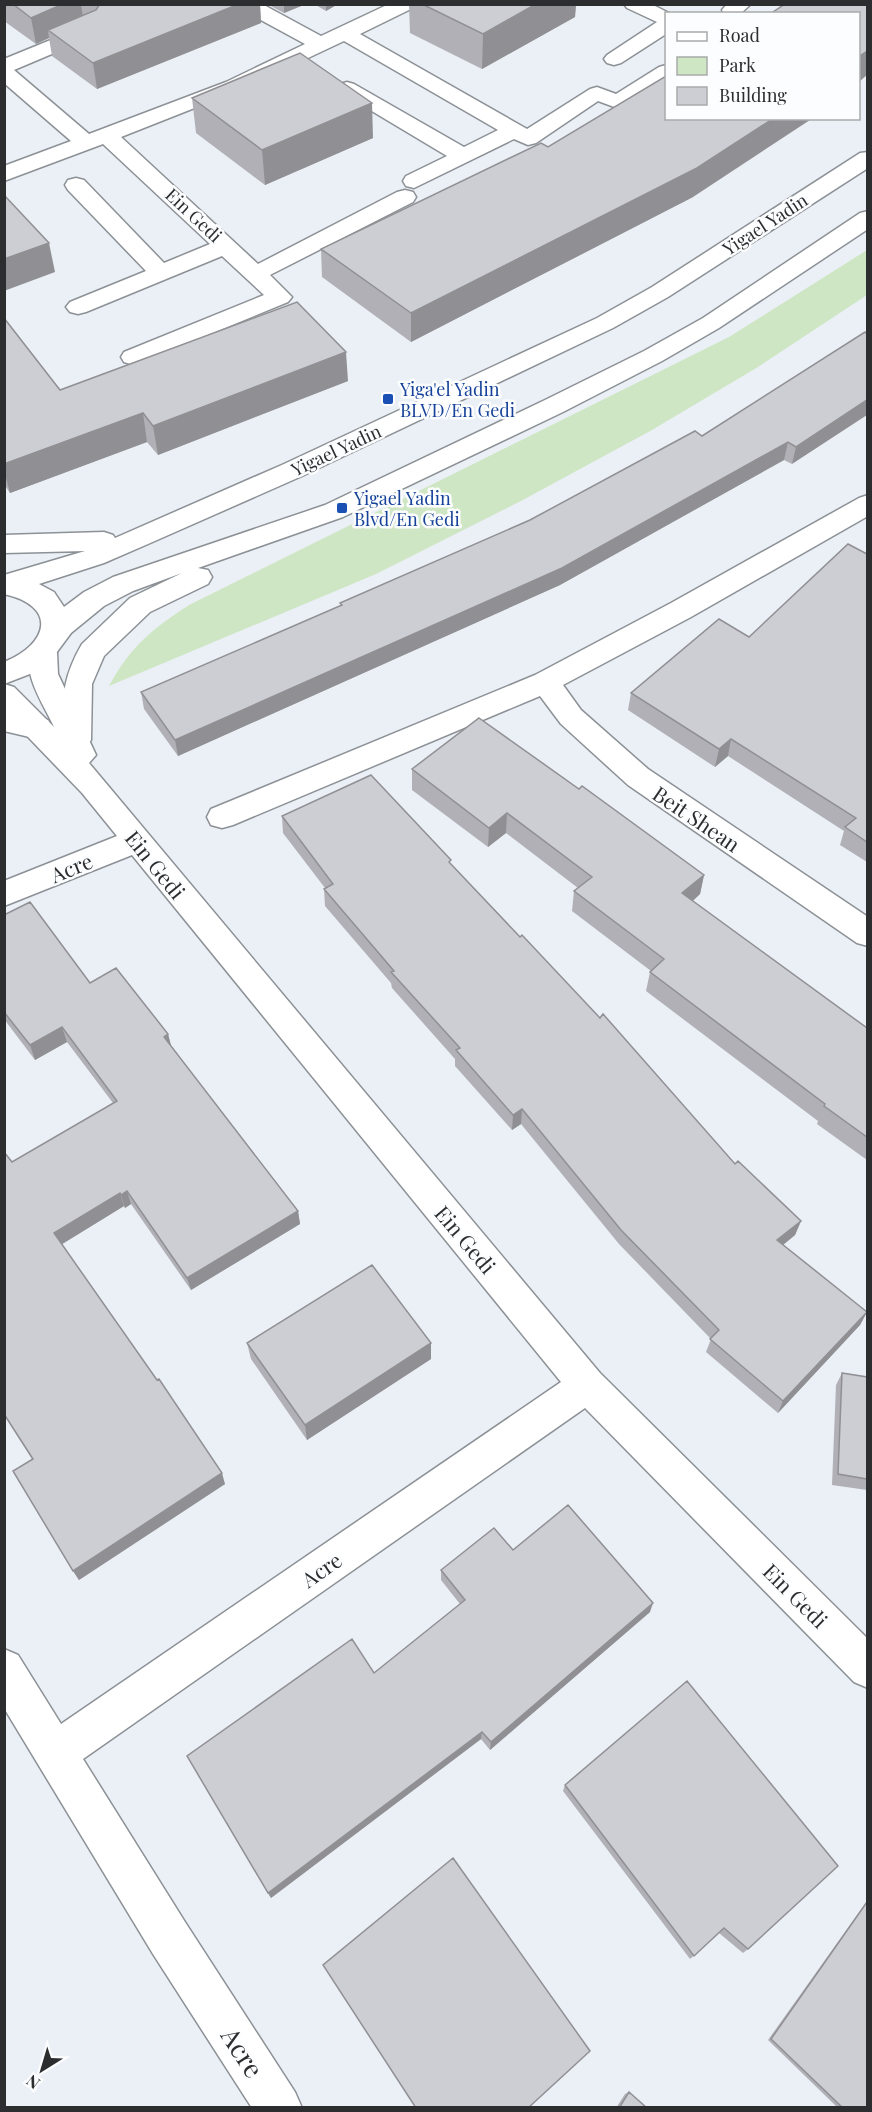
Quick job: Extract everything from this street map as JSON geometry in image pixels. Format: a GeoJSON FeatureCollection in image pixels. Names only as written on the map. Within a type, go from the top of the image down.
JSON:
{"type":"FeatureCollection","features":[{"type":"Feature","properties":{"kind":"street"},"geometry":{"type":"LineString","coordinates":[[246,4],[322,45]]}},
{"type":"Feature","properties":{"kind":"street"},"geometry":{"type":"LineString","coordinates":[[4,174],[233,86],[406,4]]}},
{"type":"Feature","properties":{"kind":"street"},"geometry":{"type":"LineString","coordinates":[[634,4],[665,19]]}},
{"type":"Feature","properties":{"kind":"street"},"geometry":{"type":"LineString","coordinates":[[614,59],[665,25]]}},
{"type":"Feature","properties":{"kind":"street"},"geometry":{"type":"LineString","coordinates":[[4,67],[92,30]]}},
{"type":"Feature","properties":{"kind":"street"},"geometry":{"type":"LineString","coordinates":[[346,34],[521,134]]}},
{"type":"Feature","properties":{"kind":"street"},"geometry":{"type":"LineString","coordinates":[[255,274],[409,189],[462,156],[521,134],[597,93],[617,102],[665,72]]}},
{"type":"Feature","properties":{"kind":"street","name":"Ein Gedi"},"geometry":{"type":"LineString","coordinates":[[10,83],[96,139],[226,246],[280,297],[133,357]]}},
{"type":"Feature","properties":{"kind":"street"},"geometry":{"type":"LineString","coordinates":[[348,88],[462,156]]}},
{"type":"Feature","properties":{"kind":"street","name":"Yigael Yadin"},"geometry":{"type":"LineString","coordinates":[[6,584],[95,557],[139,538],[293,470],[605,322],[660,292],[867,158]]}},
{"type":"Feature","properties":{"kind":"street"},"geometry":{"type":"LineString","coordinates":[[76,185],[161,273]]}},
{"type":"Feature","properties":{"kind":"street"},"geometry":{"type":"LineString","coordinates":[[76,740],[78,684],[92,651],[140,605],[653,356],[711,323],[867,218]]}},
{"type":"Feature","properties":{"kind":"street"},"geometry":{"type":"LineString","coordinates":[[78,308],[226,246]]}},
{"type":"Feature","properties":{"kind":"street"},"geometry":{"type":"LineString","coordinates":[[222,816],[545,682],[865,509]]}},
{"type":"Feature","properties":{"kind":"street"},"geometry":{"type":"LineString","coordinates":[[4,674],[27,665],[49,644],[68,619],[97,595],[334,511]]}},
{"type":"Feature","properties":{"kind":"street"},"geometry":{"type":"LineString","coordinates":[[4,544],[139,538]]}},
{"type":"Feature","properties":{"kind":"street","name":"Ein Gedi"},"geometry":{"type":"LineString","coordinates":[[6,584],[23,587],[47,601],[54,611],[56,623],[49,644],[45,674],[60,711],[76,740],[92,785]]}},
{"type":"Feature","properties":{"kind":"street","name":"Beit Shean"},"geometry":{"type":"LineString","coordinates":[[545,682],[571,717],[638,777],[867,934]]}},
{"type":"Feature","properties":{"kind":"street","name":"Ein Gedi"},"geometry":{"type":"LineString","coordinates":[[4,694],[92,785],[586,1385],[867,1668]]}},
{"type":"Feature","properties":{"kind":"street"},"geometry":{"type":"LineString","coordinates":[[4,720],[38,728]]}},
{"type":"Feature","properties":{"kind":"street","name":"Acre"},"geometry":{"type":"LineString","coordinates":[[4,894],[137,841]]}},
{"type":"Feature","properties":{"kind":"street","name":"Acre"},"geometry":{"type":"LineString","coordinates":[[55,1753],[586,1385]]}},
{"type":"Feature","properties":{"kind":"street","name":"Acre"},"geometry":{"type":"LineString","coordinates":[[4,1669],[169,1938],[279,2108]]}},
{"type":"Feature","properties":{"kind":"green space"},"geometry":{"type":"Polygon","coordinates":[[[867,250],[867,295],[758,367],[652,430],[521,501],[376,574],[109,686],[134,649],[189,605],[729,337],[867,250]]]}},
{"type":"Feature","properties":{"kind":"building"},"geometry":{"type":"Polygon","coordinates":[[[13,4],[63,4],[31,18],[13,4]]]}},
{"type":"Feature","properties":{"kind":"building"},"geometry":{"type":"Polygon","coordinates":[[[100,4],[239,4],[93,63],[48,30],[96,10],[100,4]]]}},
{"type":"Feature","properties":{"kind":"building"},"geometry":{"type":"Polygon","coordinates":[[[422,4],[536,4],[483,34],[422,4]]]}},
{"type":"Feature","properties":{"kind":"building"},"geometry":{"type":"Polygon","coordinates":[[[785,4],[867,4],[867,51],[860,56],[860,12],[773,12],[785,4]]]}},
{"type":"Feature","properties":{"kind":"building"},"geometry":{"type":"Polygon","coordinates":[[[300,53],[372,103],[262,150],[192,98],[300,53]]]}},
{"type":"Feature","properties":{"kind":"building"},"geometry":{"type":"Polygon","coordinates":[[[665,77],[665,120],[771,120],[697,168],[411,313],[321,249],[541,143],[548,147],[665,77]]]}},
{"type":"Feature","properties":{"kind":"building"},"geometry":{"type":"Polygon","coordinates":[[[4,195],[49,243],[4,259],[4,195]]]}},
{"type":"Feature","properties":{"kind":"building"},"geometry":{"type":"Polygon","coordinates":[[[297,302],[346,352],[153,426],[143,413],[4,464],[4,318],[60,390],[297,302]]]}},
{"type":"Feature","properties":{"kind":"building"},"geometry":{"type":"Polygon","coordinates":[[[865,332],[867,334],[867,400],[796,447],[788,442],[562,568],[175,740],[141,692],[530,520],[695,431],[702,436],[865,332]]]}},
{"type":"Feature","properties":{"kind":"building"},"geometry":{"type":"Polygon","coordinates":[[[848,544],[867,554],[867,842],[845,827],[856,818],[731,739],[719,749],[631,693],[719,619],[749,637],[848,544]]]}},
{"type":"Feature","properties":{"kind":"building"},"geometry":{"type":"Polygon","coordinates":[[[479,718],[579,789],[582,786],[704,875],[682,893],[867,1028],[867,1137],[650,972],[664,959],[574,891],[592,877],[507,813],[489,828],[412,769],[479,718]]]}},
{"type":"Feature","properties":{"kind":"building"},"geometry":{"type":"Polygon","coordinates":[[[371,775],[520,937],[522,935],[600,1018],[603,1014],[735,1164],[738,1161],[801,1221],[777,1240],[867,1312],[783,1401],[710,1339],[719,1330],[621,1230],[522,1109],[513,1115],[456,1050],[460,1048],[391,972],[394,971],[324,889],[333,884],[282,816],[371,775]]]}},
{"type":"Feature","properties":{"kind":"building"},"geometry":{"type":"Polygon","coordinates":[[[30,902],[90,983],[116,968],[168,1034],[164,1037],[298,1211],[187,1278],[127,1191],[54,1233],[157,1380],[159,1379],[222,1473],[73,1571],[13,1471],[33,1459],[4,1414],[4,1152],[12,1162],[117,1101],[62,1027],[30,1045],[4,1012],[4,915],[30,902]]]}},
{"type":"Feature","properties":{"kind":"building"},"geometry":{"type":"Polygon","coordinates":[[[372,1265],[431,1343],[305,1425],[247,1343],[372,1265]]]}},
{"type":"Feature","properties":{"kind":"building"},"geometry":{"type":"Polygon","coordinates":[[[842,1373],[867,1377],[867,1479],[838,1474],[842,1373]]]}},
{"type":"Feature","properties":{"kind":"building"},"geometry":{"type":"Polygon","coordinates":[[[568,1505],[653,1603],[491,1742],[482,1732],[268,1893],[187,1756],[352,1639],[374,1673],[465,1600],[441,1570],[494,1528],[513,1550],[568,1505]]]}},
{"type":"Feature","properties":{"kind":"building"},"geometry":{"type":"Polygon","coordinates":[[[687,1681],[838,1866],[748,1949],[724,1928],[694,1956],[565,1785],[687,1681]]]}},
{"type":"Feature","properties":{"kind":"building"},"geometry":{"type":"Polygon","coordinates":[[[453,1858],[590,2051],[528,2108],[416,2108],[323,1965],[453,1858]]]}},
{"type":"Feature","properties":{"kind":"building"},"geometry":{"type":"Polygon","coordinates":[[[867,1902],[867,2108],[843,2108],[771,2039],[867,1902]]]}},
{"type":"Feature","properties":{"kind":"building"},"geometry":{"type":"Polygon","coordinates":[[[629,2092],[647,2108],[619,2108],[629,2092]]]}},
{"type":"Feature","properties":{"kind":"place","name":"Yiga'el Yadin BLVD/En Gedi"},"geometry":{"type":"Point","coordinates":[388,399]}},
{"type":"Feature","properties":{"kind":"place","name":"Yigael Yadin Blvd/En Gedi"},"geometry":{"type":"Point","coordinates":[342,508]}}]}
